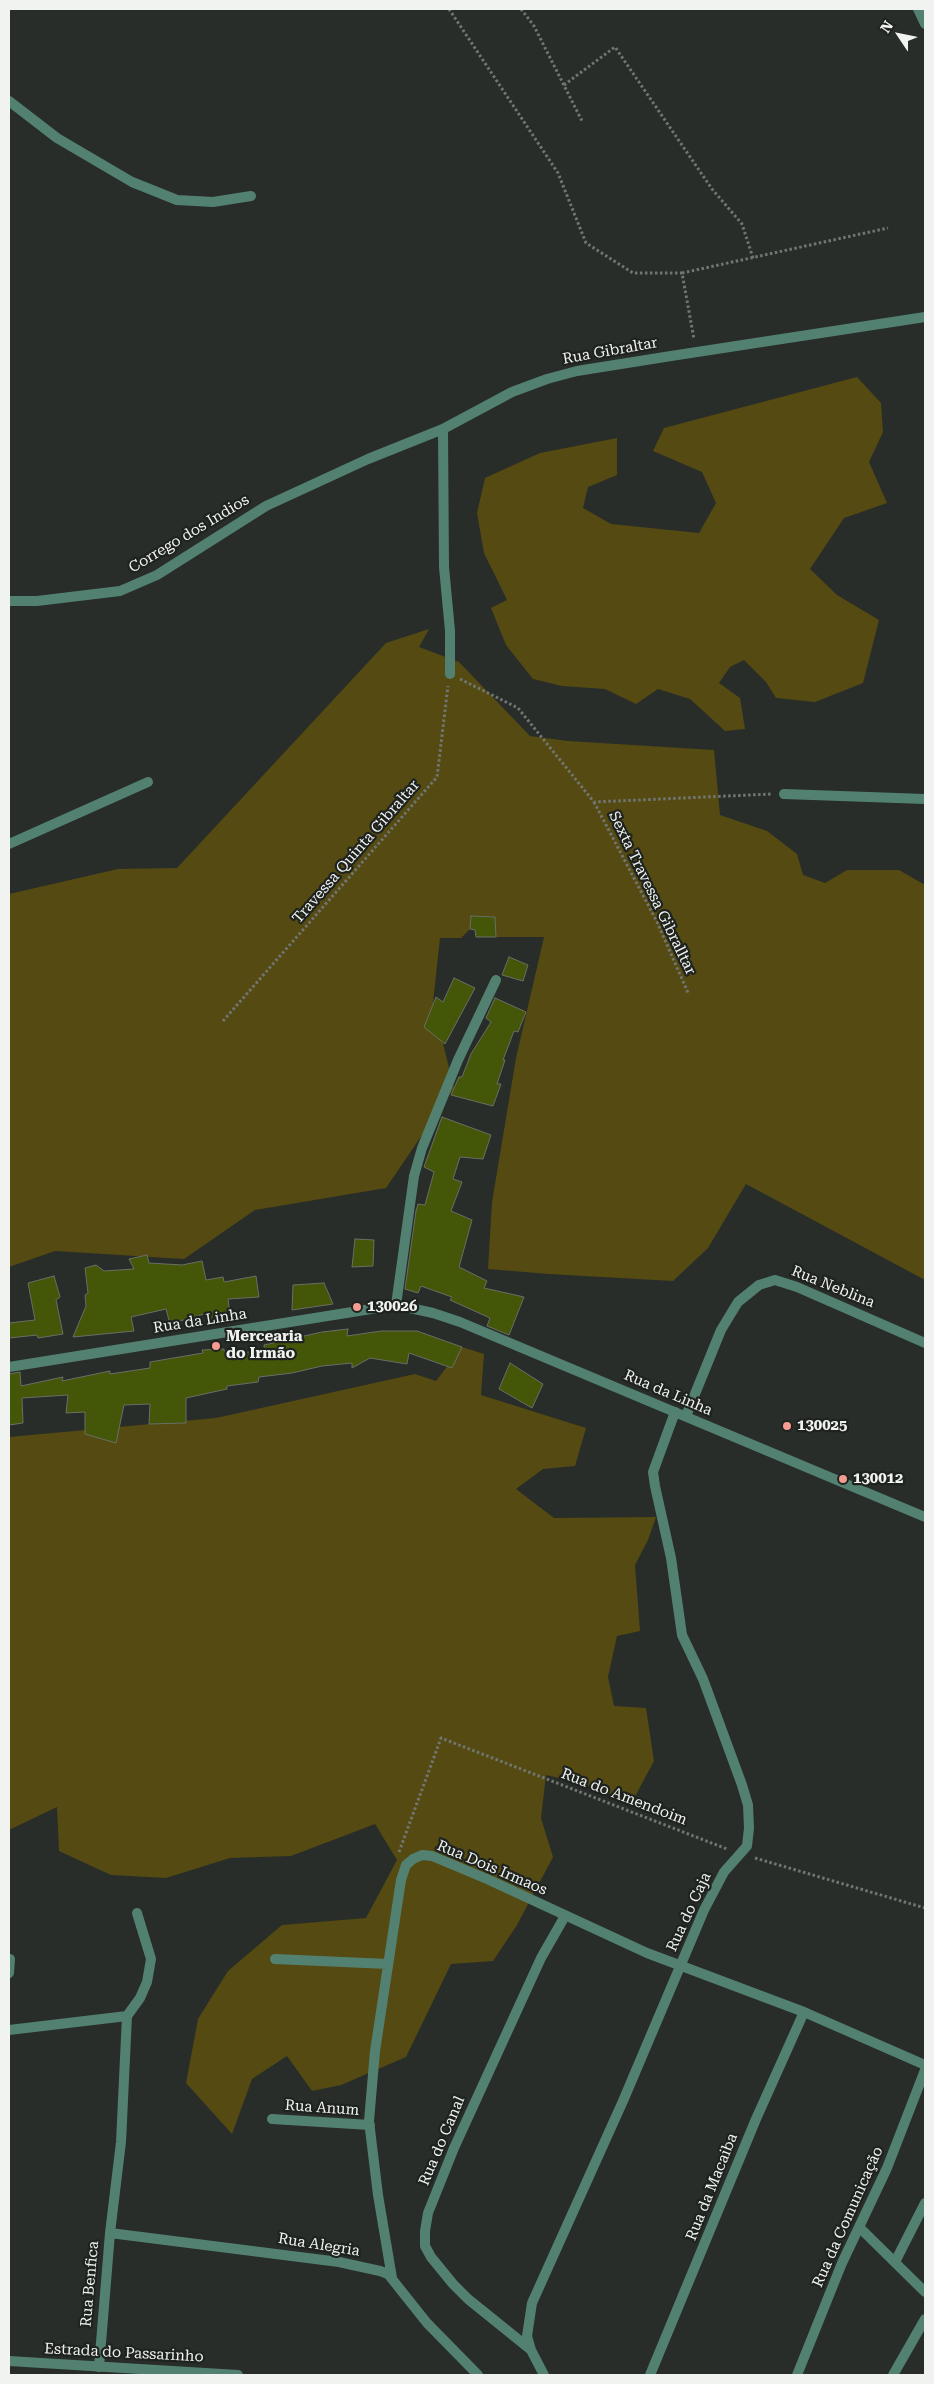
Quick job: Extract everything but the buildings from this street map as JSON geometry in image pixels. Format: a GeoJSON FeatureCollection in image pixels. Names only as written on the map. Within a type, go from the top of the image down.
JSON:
{"type":"FeatureCollection","features":[{"type":"Feature","properties":{"kind":"street"},"geometry":{"type":"LineString","coordinates":[[918,9],[925,24]]}},
{"type":"Feature","properties":{"kind":"street"},"geometry":{"type":"LineString","coordinates":[[9,101],[57,138],[132,182],[177,200],[213,202],[251,196]]}},
{"type":"Feature","properties":{"kind":"street","name":"Rua Gibraltar"},"geometry":{"type":"LineString","coordinates":[[321,482],[368,459],[443,429],[512,392],[547,379],[577,372],[697,352],[925,317]]}},
{"type":"Feature","properties":{"kind":"street"},"geometry":{"type":"LineString","coordinates":[[443,429],[444,567],[450,631],[450,674]]}},
{"type":"Feature","properties":{"kind":"street","name":"Corrego dos Indios"},"geometry":{"type":"LineString","coordinates":[[9,601],[37,602],[120,591],[156,575],[266,506],[321,482]]}},
{"type":"Feature","properties":{"kind":"street"},"geometry":{"type":"LineString","coordinates":[[9,844],[148,782]]}},
{"type":"Feature","properties":{"kind":"street"},"geometry":{"type":"LineString","coordinates":[[784,794],[925,798]]}},
{"type":"Feature","properties":{"kind":"street"},"geometry":{"type":"LineString","coordinates":[[396,1306],[414,1176],[422,1148],[458,1060],[496,980]]}},
{"type":"Feature","properties":{"kind":"street","name":"Rua Neblina"},"geometry":{"type":"LineString","coordinates":[[686,1416],[721,1330],[738,1302],[759,1285],[775,1280],[797,1287],[925,1343]]}},
{"type":"Feature","properties":{"kind":"street","name":"Rua da Linha"},"geometry":{"type":"LineString","coordinates":[[9,1367],[396,1306],[433,1313],[460,1322],[925,1517]]}},
{"type":"Feature","properties":{"kind":"street","name":"Rua do Caja"},"geometry":{"type":"LineString","coordinates":[[531,2350],[527,2336],[532,2303],[623,2101],[716,1886],[747,1846],[749,1828],[748,1805],[703,1679],[682,1635],[671,1558],[653,1472],[675,1412]]}},
{"type":"Feature","properties":{"kind":"street","name":"Rua Dois Irmaos"},"geometry":{"type":"LineString","coordinates":[[392,2278],[378,2195],[370,2126],[376,2051],[401,1880],[406,1865],[413,1859],[422,1856],[432,1856],[681,1966],[804,2012],[925,2065]]}},
{"type":"Feature","properties":{"kind":"street"},"geometry":{"type":"LineString","coordinates":[[9,2030],[127,2016],[143,1990],[151,1958],[137,1913]]}},
{"type":"Feature","properties":{"kind":"street","name":"Rua do Canal"},"geometry":{"type":"LineString","coordinates":[[531,2350],[468,2299],[453,2284],[431,2257],[425,2246],[425,2231],[428,2213],[454,2148],[541,1958],[565,1916]]}},
{"type":"Feature","properties":{"kind":"street"},"geometry":{"type":"LineString","coordinates":[[9,1973],[10,1959]]}},
{"type":"Feature","properties":{"kind":"street"},"geometry":{"type":"LineString","coordinates":[[275,1959],[388,1964]]}},
{"type":"Feature","properties":{"kind":"street","name":"Rua da Macaiba"},"geometry":{"type":"LineString","coordinates":[[650,2375],[756,2119],[804,2012]]}},
{"type":"Feature","properties":{"kind":"street","name":"Rua Benfica"},"geometry":{"type":"LineString","coordinates":[[99,2367],[110,2233],[121,2142],[127,2016]]}},
{"type":"Feature","properties":{"kind":"street","name":"Rua da Comunicação"},"geometry":{"type":"LineString","coordinates":[[797,2375],[859,2227],[887,2168],[925,2070]]}},
{"type":"Feature","properties":{"kind":"street","name":"Rua Anum"},"geometry":{"type":"LineString","coordinates":[[272,2120],[370,2126]]}},
{"type":"Feature","properties":{"kind":"street"},"geometry":{"type":"LineString","coordinates":[[894,2262],[925,2203]]}},
{"type":"Feature","properties":{"kind":"street"},"geometry":{"type":"LineString","coordinates":[[859,2227],[925,2292]]}},
{"type":"Feature","properties":{"kind":"street","name":"Rua Alegria"},"geometry":{"type":"LineString","coordinates":[[110,2233],[339,2262],[372,2268],[388,2274],[427,2323],[478,2375]]}},
{"type":"Feature","properties":{"kind":"street"},"geometry":{"type":"LineString","coordinates":[[893,2375],[924,2320]]}},
{"type":"Feature","properties":{"kind":"street"},"geometry":{"type":"LineString","coordinates":[[531,2350],[544,2375]]}},
{"type":"Feature","properties":{"kind":"street","name":"Estrada do Passarinho"},"geometry":{"type":"LineString","coordinates":[[9,2361],[238,2375]]}},
{"type":"Feature","properties":{"kind":"path"},"geometry":{"type":"LineString","coordinates":[[450,9],[558,173],[586,243],[633,273],[682,273],[888,228]]}},
{"type":"Feature","properties":{"kind":"path"},"geometry":{"type":"LineString","coordinates":[[521,9],[534,26],[582,121]]}},
{"type":"Feature","properties":{"kind":"path"},"geometry":{"type":"LineString","coordinates":[[564,85],[615,47],[712,189],[742,224],[753,258]]}},
{"type":"Feature","properties":{"kind":"path"},"geometry":{"type":"LineString","coordinates":[[682,273],[697,352]]}},
{"type":"Feature","properties":{"kind":"path","name":"Sexta Travessa Gibralltar"},"geometry":{"type":"LineString","coordinates":[[450,674],[518,708],[594,802],[657,922],[689,995]]}},
{"type":"Feature","properties":{"kind":"path","name":"Travessa Quinta Gibraltar"},"geometry":{"type":"LineString","coordinates":[[223,1021],[437,777],[450,674]]}},
{"type":"Feature","properties":{"kind":"path"},"geometry":{"type":"LineString","coordinates":[[594,802],[784,794]]}},
{"type":"Feature","properties":{"kind":"path","name":"Rua do Amendoim"},"geometry":{"type":"LineString","coordinates":[[397,1860],[442,1738],[741,1854],[925,1908]]}},
{"type":"Feature","properties":{"kind":"shaded area"},"geometry":{"type":"Polygon","coordinates":[[[857,377],[881,403],[883,432],[869,462],[887,503],[844,518],[810,569],[837,595],[879,620],[863,683],[815,702],[776,698],[766,682],[744,660],[730,667],[719,683],[740,698],[745,729],[725,731],[690,699],[658,689],[636,704],[605,689],[562,686],[533,679],[506,645],[491,608],[507,600],[484,553],[477,513],[485,478],[540,453],[617,438],[617,475],[588,487],[583,508],[611,524],[699,533],[716,503],[702,472],[653,451],[664,428],[857,377]]]}},
{"type":"Feature","properties":{"kind":"shaded area"},"geometry":{"type":"Polygon","coordinates":[[[429,629],[419,647],[459,662],[530,736],[568,741],[714,750],[720,815],[767,831],[797,854],[803,875],[825,883],[847,870],[899,870],[925,885],[925,1280],[746,1184],[708,1248],[673,1281],[488,1269],[492,1202],[516,1058],[544,937],[496,937],[495,917],[471,916],[470,929],[461,938],[440,938],[433,1003],[454,1088],[386,1188],[255,1210],[184,1259],[55,1251],[9,1267],[9,894],[118,869],[177,868],[386,643],[429,629]]]}},
{"type":"Feature","properties":{"kind":"shaded area"},"geometry":{"type":"Polygon","coordinates":[[[462,1347],[484,1354],[481,1395],[586,1428],[575,1466],[543,1469],[516,1489],[554,1518],[656,1517],[648,1540],[635,1565],[640,1631],[617,1636],[608,1677],[614,1706],[646,1708],[654,1761],[632,1802],[581,1783],[546,1775],[541,1818],[553,1857],[517,1925],[493,1961],[451,1964],[406,2057],[341,2085],[312,2091],[287,2056],[252,2079],[232,2134],[186,2083],[198,2019],[228,1971],[282,1925],[366,1918],[397,1860],[375,1824],[291,1856],[230,1858],[166,1878],[111,1875],[59,1851],[57,1807],[9,1830],[9,1437],[216,1418],[415,1374],[436,1381],[462,1347]]]}},
{"type":"Feature","properties":{"kind":"place","name":"130026"},"geometry":{"type":"Point","coordinates":[357,1307]}},
{"type":"Feature","properties":{"kind":"place","name":"Mercearia do Irmão"},"geometry":{"type":"Point","coordinates":[216,1346]}},
{"type":"Feature","properties":{"kind":"place","name":"130025"},"geometry":{"type":"Point","coordinates":[787,1426]}},
{"type":"Feature","properties":{"kind":"place","name":"130012"},"geometry":{"type":"Point","coordinates":[843,1479]}}]}
